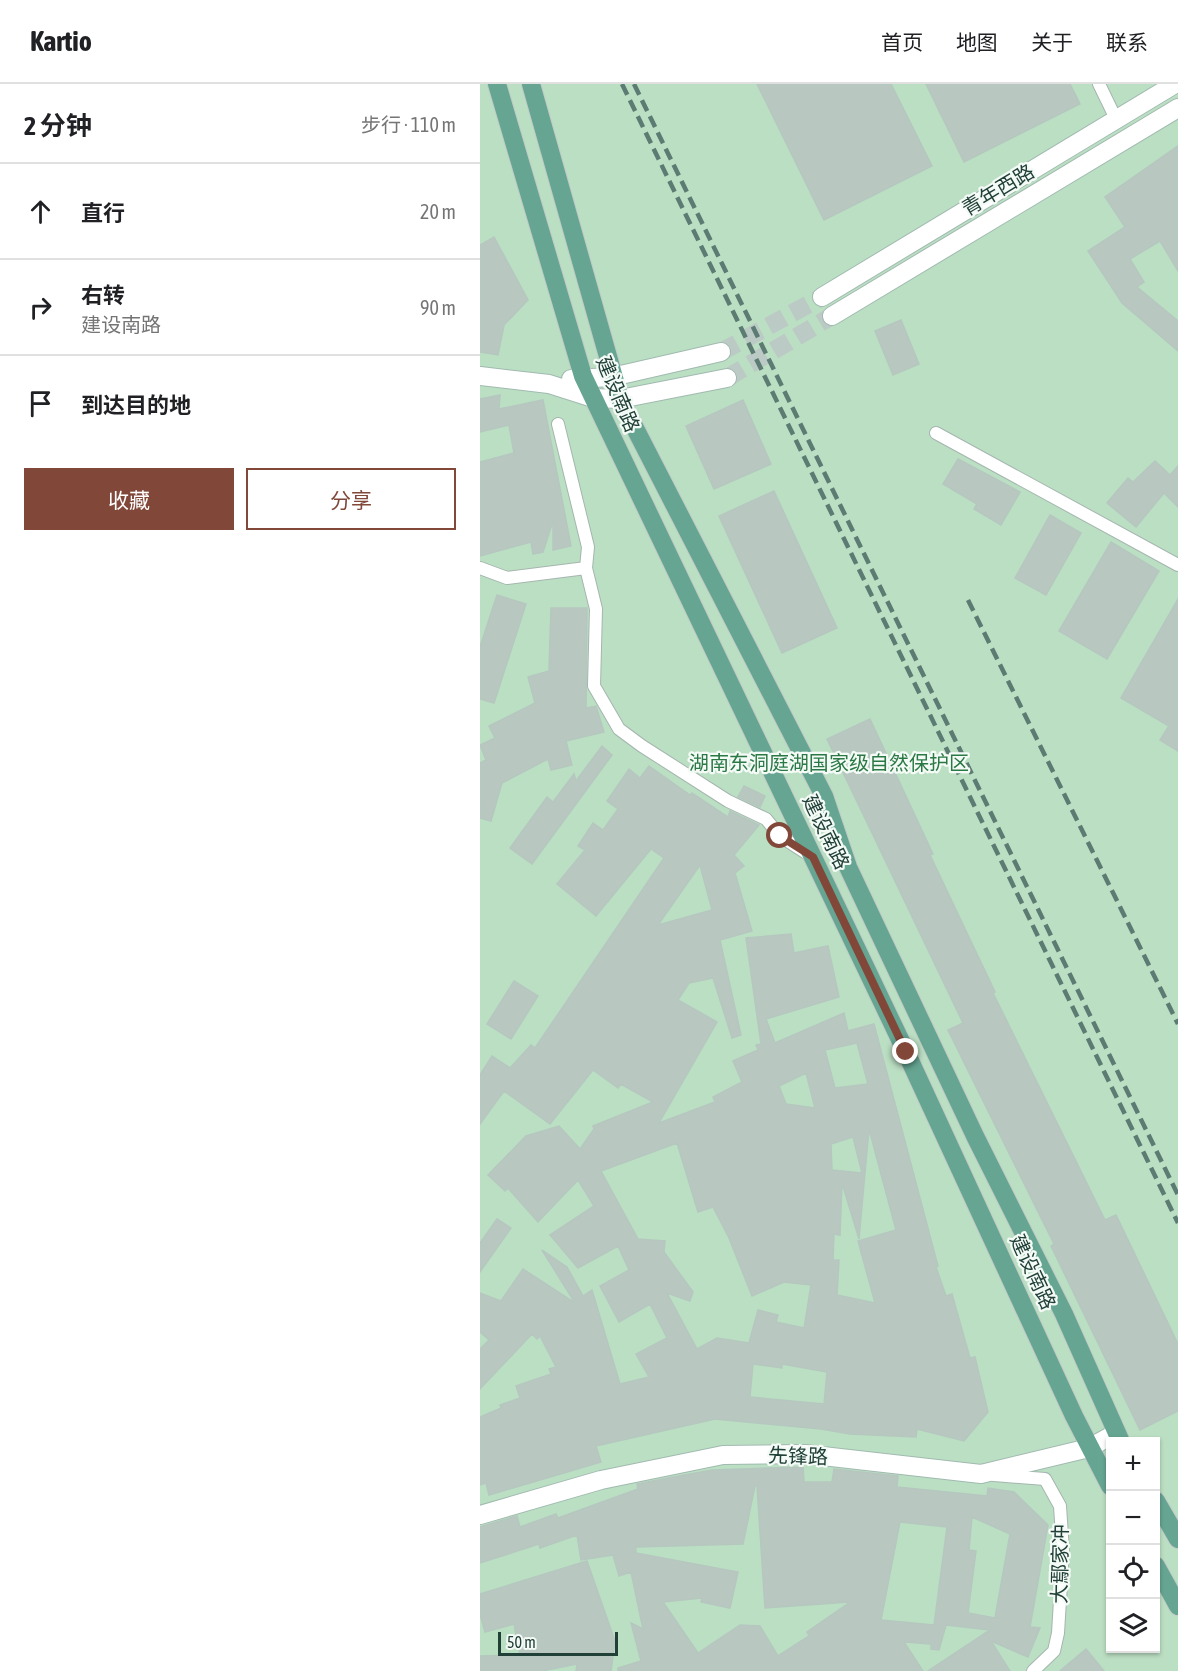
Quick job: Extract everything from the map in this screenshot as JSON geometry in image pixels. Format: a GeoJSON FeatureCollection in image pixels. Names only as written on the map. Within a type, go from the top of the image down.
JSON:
{"type":"FeatureCollection","features":[{"type":"Feature","properties":{"kind":"main road","name":"建设南路"},"geometry":{"type":"LineString","coordinates":[[497,84],[583,376],[921,1084],[1089,1448],[1106,1479]]}},
{"type":"Feature","properties":{"kind":"main road","name":"建设南路"},"geometry":{"type":"LineString","coordinates":[[531,84],[561,182],[612,377],[620,399],[824,796],[848,867],[975,1136],[1064,1314],[1118,1437]]}},
{"type":"Feature","properties":{"kind":"main road","name":"青年西路"},"geometry":{"type":"LineString","coordinates":[[822,297],[1175,84]]}},
{"type":"Feature","properties":{"kind":"main road","name":"青年西路"},"geometry":{"type":"LineString","coordinates":[[832,316],[1178,108]]}},
{"type":"Feature","properties":{"kind":"main road"},"geometry":{"type":"LineString","coordinates":[[549,384],[583,376],[612,377],[721,352]]}},
{"type":"Feature","properties":{"kind":"main road"},"geometry":{"type":"LineString","coordinates":[[480,376],[549,384],[593,398],[620,399],[727,378]]}},
{"type":"Feature","properties":{"kind":"main road","name":"先锋路"},"geometry":{"type":"LineString","coordinates":[[480,1515],[601,1480],[723,1455],[805,1454],[981,1474],[1089,1448],[1106,1442]]}},
{"type":"Feature","properties":{"kind":"main road"},"geometry":{"type":"LineString","coordinates":[[1160,1509],[1178,1539]]}},
{"type":"Feature","properties":{"kind":"main road"},"geometry":{"type":"LineString","coordinates":[[1160,1575],[1178,1606]]}},
{"type":"Feature","properties":{"kind":"street"},"geometry":{"type":"LineString","coordinates":[[1100,84],[1116,119]]}},
{"type":"Feature","properties":{"kind":"street"},"geometry":{"type":"LineString","coordinates":[[558,424],[588,547],[586,568],[597,609],[594,686],[620,729],[642,746],[728,801],[766,819],[780,836],[813,857]]}},
{"type":"Feature","properties":{"kind":"street"},"geometry":{"type":"LineString","coordinates":[[936,433],[1178,565]]}},
{"type":"Feature","properties":{"kind":"street"},"geometry":{"type":"LineString","coordinates":[[480,568],[507,578],[586,568]]}},
{"type":"Feature","properties":{"kind":"street","name":"大鄢家冲"},"geometry":{"type":"LineString","coordinates":[[981,1474],[1045,1479],[1060,1506],[1063,1551],[1058,1633],[1054,1651],[1033,1671]]}},
{"type":"Feature","properties":{"kind":"green space","name":"湖南东洞庭湖国家级自然保护区"},"geometry":{"type":"Polygon","coordinates":[[[480,84],[1178,84],[1178,1671],[480,1671],[480,84]]]}},
{"type":"Feature","properties":{"kind":"building"},"geometry":{"type":"Polygon","coordinates":[[[757,84],[891,84],[932,166],[824,220],[757,84]]]}},
{"type":"Feature","properties":{"kind":"building"},"geometry":{"type":"Polygon","coordinates":[[[926,84],[1070,84],[1080,104],[964,162],[926,84]]]}},
{"type":"Feature","properties":{"kind":"building"},"geometry":{"type":"Polygon","coordinates":[[[1178,146],[1178,271],[1160,241],[1130,259],[1144,282],[1137,287],[1178,321],[1178,351],[1122,303],[1088,251],[1125,227],[1105,197],[1178,146]]]}},
{"type":"Feature","properties":{"kind":"building"},"geometry":{"type":"Polygon","coordinates":[[[494,237],[528,300],[504,325],[498,355],[480,352],[480,245],[494,237]]]}},
{"type":"Feature","properties":{"kind":"building"},"geometry":{"type":"Polygon","coordinates":[[[901,320],[919,364],[893,375],[875,331],[901,320]]]}},
{"type":"Feature","properties":{"kind":"building"},"geometry":{"type":"Polygon","coordinates":[[[500,395],[499,409],[543,400],[571,546],[553,550],[553,521],[543,552],[533,554],[531,542],[480,556],[480,462],[514,453],[509,425],[480,432],[480,399],[500,395]]]}},
{"type":"Feature","properties":{"kind":"building"},"geometry":{"type":"Polygon","coordinates":[[[743,400],[771,464],[714,489],[686,426],[743,400]]]}},
{"type":"Feature","properties":{"kind":"building"},"geometry":{"type":"Polygon","coordinates":[[[958,459],[1020,492],[1001,525],[974,509],[977,504],[943,484],[958,459]]]}},
{"type":"Feature","properties":{"kind":"building"},"geometry":{"type":"Polygon","coordinates":[[[1155,461],[1170,475],[1178,466],[1178,507],[1164,493],[1136,527],[1107,503],[1128,478],[1133,482],[1155,461]]]}},
{"type":"Feature","properties":{"kind":"building"},"geometry":{"type":"Polygon","coordinates":[[[774,491],[837,628],[782,653],[719,516],[774,491]]]}},
{"type":"Feature","properties":{"kind":"building"},"geometry":{"type":"Polygon","coordinates":[[[1050,515],[1081,533],[1046,595],[1015,578],[1050,515]]]}},
{"type":"Feature","properties":{"kind":"building"},"geometry":{"type":"Polygon","coordinates":[[[1111,542],[1159,571],[1107,659],[1059,631],[1111,542]]]}},
{"type":"Feature","properties":{"kind":"building"},"geometry":{"type":"Polygon","coordinates":[[[497,595],[526,604],[494,703],[480,699],[480,647],[497,595]]]}},
{"type":"Feature","properties":{"kind":"building"},"geometry":{"type":"Polygon","coordinates":[[[1178,599],[1178,751],[1160,740],[1169,726],[1121,698],[1178,599]]]}},
{"type":"Feature","properties":{"kind":"building"},"geometry":{"type":"Polygon","coordinates":[[[551,608],[587,608],[586,708],[596,706],[604,732],[566,741],[572,765],[551,770],[548,759],[502,783],[491,821],[480,818],[480,763],[486,760],[480,745],[495,738],[489,726],[535,703],[528,677],[549,671],[551,608]]]}},
{"type":"Feature","properties":{"kind":"building"},"geometry":{"type":"Polygon","coordinates":[[[870,719],[933,854],[930,855],[995,992],[993,993],[1105,1220],[1116,1215],[1178,1344],[1178,1411],[1140,1430],[1051,1246],[1054,1244],[948,1030],[963,1023],[827,739],[870,719]]]}},
{"type":"Feature","properties":{"kind":"building"},"geometry":{"type":"Polygon","coordinates":[[[602,746],[612,755],[532,864],[510,848],[547,797],[553,802],[574,774],[576,781],[602,746]]]}},
{"type":"Feature","properties":{"kind":"building"},"geometry":{"type":"Polygon","coordinates":[[[649,766],[690,795],[692,793],[728,817],[730,811],[759,825],[734,855],[744,866],[735,873],[752,931],[720,940],[741,1035],[732,1038],[713,978],[689,983],[678,1000],[717,1022],[659,1123],[715,1102],[713,1097],[742,1082],[733,1061],[758,1050],[756,1045],[761,1044],[746,938],[791,934],[794,953],[828,946],[839,997],[766,1019],[775,1043],[844,1013],[848,1031],[874,1024],[938,1266],[936,1267],[946,1296],[952,1294],[970,1358],[975,1357],[988,1412],[964,1441],[917,1429],[916,1437],[850,1434],[715,1419],[596,1446],[601,1462],[489,1495],[486,1483],[480,1485],[480,1417],[501,1408],[500,1405],[520,1398],[516,1386],[551,1374],[549,1369],[556,1367],[540,1336],[537,1339],[532,1334],[480,1389],[480,1349],[489,1340],[480,1332],[480,1293],[501,1301],[523,1269],[575,1303],[542,1250],[567,1267],[583,1296],[592,1290],[620,1384],[649,1377],[636,1354],[667,1338],[650,1304],[619,1322],[600,1286],[629,1270],[618,1246],[578,1268],[550,1235],[594,1206],[578,1180],[538,1222],[508,1188],[505,1191],[488,1175],[526,1136],[559,1126],[580,1149],[594,1129],[593,1126],[653,1102],[621,1084],[618,1088],[593,1070],[550,1124],[504,1091],[480,1124],[480,1075],[492,1056],[510,1068],[531,1045],[535,1048],[664,858],[651,849],[596,916],[557,884],[585,850],[578,846],[593,823],[603,830],[618,809],[607,801],[629,769],[640,778],[649,766]],[[700,865],[658,925],[712,910],[700,865]],[[857,1043],[825,1050],[835,1088],[868,1084],[857,1043]],[[806,1073],[779,1086],[786,1104],[815,1108],[806,1073]],[[869,1129],[859,1239],[842,1183],[840,1235],[834,1234],[833,1260],[839,1260],[837,1295],[875,1303],[858,1241],[896,1230],[869,1129]],[[853,1137],[831,1144],[832,1170],[862,1173],[853,1137]],[[677,1143],[601,1171],[638,1239],[665,1241],[664,1252],[693,1292],[690,1301],[667,1293],[697,1349],[717,1338],[749,1343],[758,1310],[778,1315],[776,1322],[804,1328],[811,1285],[784,1282],[752,1296],[729,1238],[713,1207],[698,1212],[677,1143]],[[753,1364],[750,1397],[824,1404],[827,1372],[782,1364],[782,1368],[753,1364]]]}},
{"type":"Feature","properties":{"kind":"building"},"geometry":{"type":"Polygon","coordinates":[[[744,786],[765,796],[760,807],[738,797],[744,786]]]}},
{"type":"Feature","properties":{"kind":"building"},"geometry":{"type":"Polygon","coordinates":[[[514,981],[538,996],[511,1039],[487,1024],[514,981]]]}},
{"type":"Feature","properties":{"kind":"building"},"geometry":{"type":"Polygon","coordinates":[[[497,1219],[511,1228],[480,1272],[480,1243],[497,1219]]]}},
{"type":"Feature","properties":{"kind":"building"},"geometry":{"type":"Polygon","coordinates":[[[803,1467],[804,1482],[832,1482],[834,1469],[898,1476],[897,1487],[987,1496],[988,1488],[1014,1492],[1048,1525],[1030,1627],[1040,1628],[1028,1657],[991,1641],[1010,1671],[928,1671],[990,1630],[946,1625],[939,1650],[931,1649],[931,1644],[904,1642],[923,1671],[618,1671],[618,1668],[641,1661],[631,1623],[643,1629],[631,1572],[619,1576],[613,1555],[581,1560],[577,1535],[540,1548],[539,1544],[480,1563],[480,1527],[517,1516],[520,1527],[556,1514],[558,1518],[638,1489],[637,1484],[712,1470],[803,1467]],[[755,1486],[743,1544],[636,1547],[636,1553],[738,1572],[730,1608],[701,1602],[702,1598],[663,1602],[698,1653],[740,1625],[760,1626],[778,1656],[809,1636],[807,1632],[850,1602],[765,1608],[757,1486],[755,1486]],[[972,1517],[969,1550],[976,1551],[968,1613],[995,1618],[1010,1534],[972,1517]],[[900,1522],[881,1620],[934,1625],[947,1527],[900,1522]]]}},
{"type":"Feature","properties":{"kind":"building"},"geometry":{"type":"Polygon","coordinates":[[[587,1561],[615,1641],[611,1671],[576,1671],[577,1664],[542,1671],[480,1671],[480,1656],[520,1655],[514,1624],[485,1632],[480,1614],[480,1594],[587,1561]]]}},
{"type":"Feature","properties":{"kind":"building"},"geometry":{"type":"Polygon","coordinates":[[[1086,1649],[1104,1671],[1060,1671],[1086,1649]]]}},
{"type":"Feature","properties":{"kind":"tunnel"},"geometry":{"type":"LineString","coordinates":[[721,352],[822,297]]}},
{"type":"Feature","properties":{"kind":"tunnel"},"geometry":{"type":"LineString","coordinates":[[727,378],[832,316]]}},
{"type":"Feature","properties":{"kind":"railway"},"geometry":{"type":"LineString","coordinates":[[622,84],[1178,1223]]}},
{"type":"Feature","properties":{"kind":"railway"},"geometry":{"type":"LineString","coordinates":[[634,84],[1178,1195]]}},
{"type":"Feature","properties":{"kind":"railway"},"geometry":{"type":"LineString","coordinates":[[968,600],[1178,1024]]}},
{"type":"Feature","properties":{"kind":"route"},"geometry":{"type":"LineString","coordinates":[[780,836],[813,857],[906,1052]]}}]}
